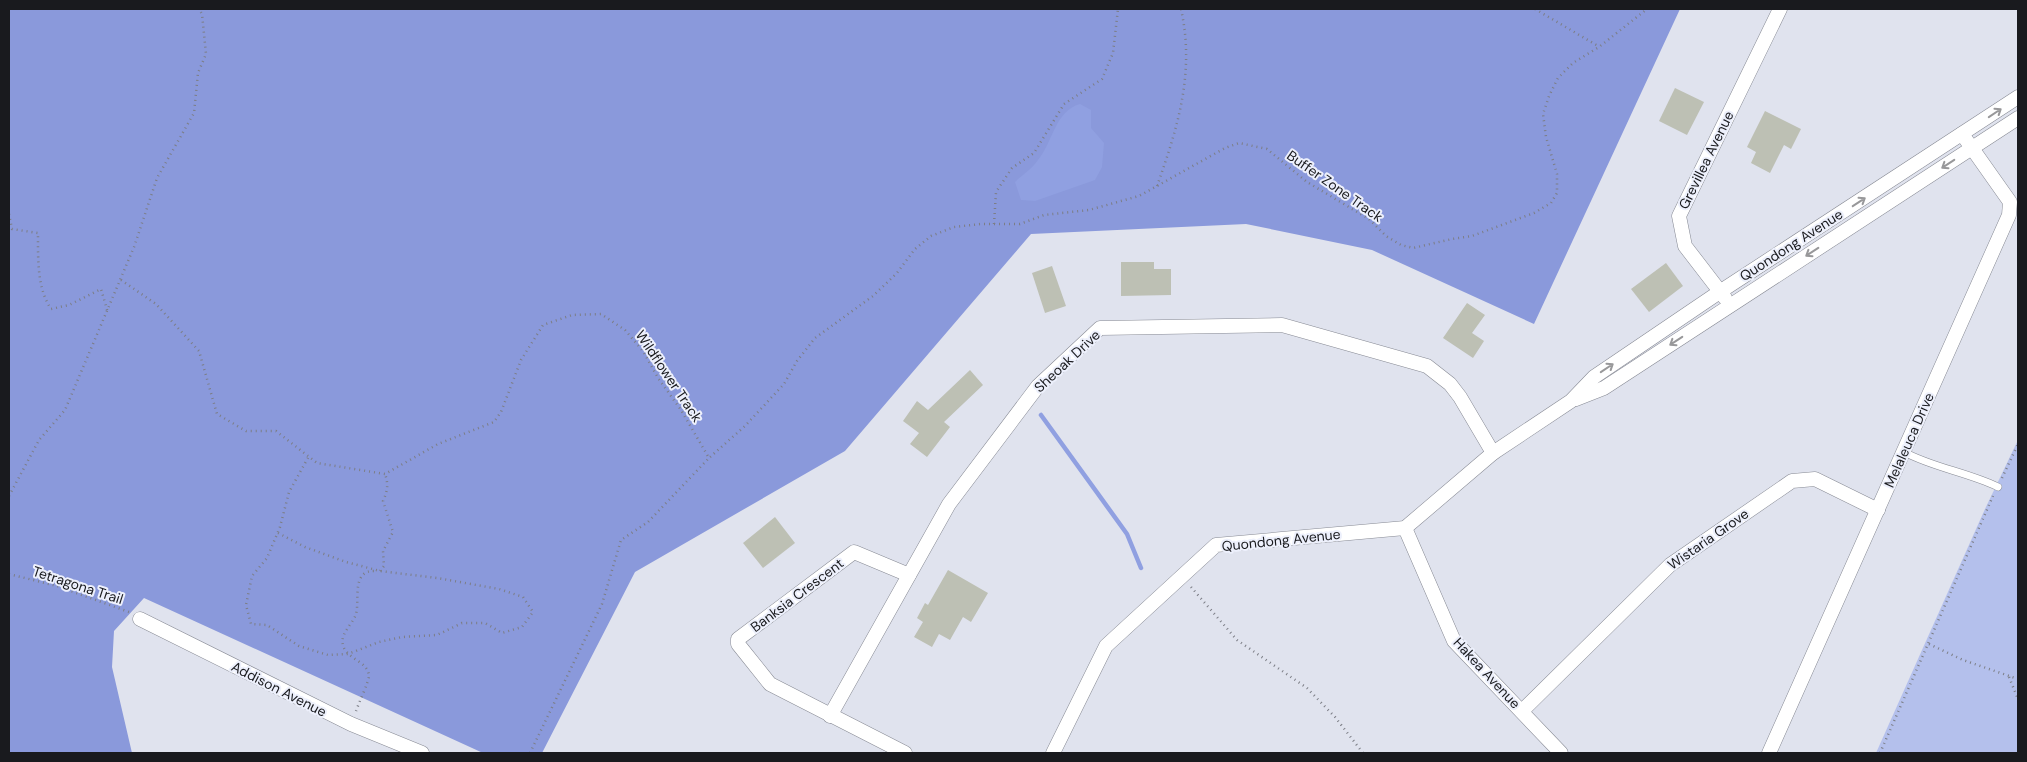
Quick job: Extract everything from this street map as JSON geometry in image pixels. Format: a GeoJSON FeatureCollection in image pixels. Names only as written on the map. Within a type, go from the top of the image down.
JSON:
{"type":"FeatureCollection","features":[{"type":"Feature","properties":{"kind":"street","name":"Grevillea Avenue"},"geometry":{"type":"LineString","coordinates":[[1730,305],[1685,246],[1678,216],[1780,9]]}},
{"type":"Feature","properties":{"kind":"street","name":"Quondong Avenue"},"geometry":{"type":"LineString","coordinates":[[1571,401],[1594,377],[1721,291],[2018,98]]}},
{"type":"Feature","properties":{"kind":"street","name":"Quondong Avenue"},"geometry":{"type":"LineString","coordinates":[[1053,753],[1106,646],[1216,545],[1404,528],[1493,453],[1571,401],[1604,388],[2018,118]]}},
{"type":"Feature","properties":{"kind":"street","name":"Melaleuca Drive"},"geometry":{"type":"LineString","coordinates":[[1769,753],[2009,215],[2010,202],[1962,134]]}},
{"type":"Feature","properties":{"kind":"street","name":"Sheoak Drive"},"geometry":{"type":"LineString","coordinates":[[830,716],[949,504],[1038,386],[1100,328],[1282,325],[1427,366],[1450,384],[1460,397],[1493,453]]}},
{"type":"Feature","properties":{"kind":"street","name":"Wistaria Grove"},"geometry":{"type":"LineString","coordinates":[[1522,711],[1670,564],[1792,481],[1815,479],[1878,510]]}},
{"type":"Feature","properties":{"kind":"street","name":"Hakea Avenue"},"geometry":{"type":"LineString","coordinates":[[1404,528],[1454,640],[1562,753]]}},
{"type":"Feature","properties":{"kind":"street","name":"Banksia Crescent"},"geometry":{"type":"LineString","coordinates":[[905,753],[770,684],[738,644],[738,639],[854,552],[909,575]]}},
{"type":"Feature","properties":{"kind":"street","name":"Addison Avenue"},"geometry":{"type":"LineString","coordinates":[[140,618],[350,724],[422,753]]}},
{"type":"Feature","properties":{"kind":"lane"},"geometry":{"type":"LineString","coordinates":[[1904,452],[1921,461],[1971,476],[1998,487]]}},
{"type":"Feature","properties":{"kind":"path"},"geometry":{"type":"LineString","coordinates":[[9,496],[39,440],[66,410],[134,247],[157,178],[194,113],[198,73],[206,54],[202,14],[199,9]]}},
{"type":"Feature","properties":{"kind":"path"},"geometry":{"type":"LineString","coordinates":[[994,224],[996,192],[1012,168],[1034,153],[1064,104],[1102,79],[1113,53],[1118,9]]}},
{"type":"Feature","properties":{"kind":"path"},"geometry":{"type":"LineString","coordinates":[[1156,187],[1176,133],[1187,74],[1184,22],[1181,9]]}},
{"type":"Feature","properties":{"kind":"path"},"geometry":{"type":"LineString","coordinates":[[1535,9],[1599,47]]}},
{"type":"Feature","properties":{"kind":"path","name":"Buffer Zone Track"},"geometry":{"type":"LineString","coordinates":[[709,458],[745,426],[784,384],[797,361],[815,338],[873,296],[897,273],[920,245],[931,236],[954,227],[1020,224],[1044,215],[1089,210],[1139,196],[1225,148],[1239,143],[1267,149],[1307,182],[1369,219],[1386,236],[1413,248],[1472,236],[1534,213],[1550,203],[1557,193],[1557,174],[1546,137],[1543,114],[1558,78],[1573,63],[1599,47],[1647,9]]}},
{"type":"Feature","properties":{"kind":"path"},"geometry":{"type":"LineString","coordinates":[[9,214],[12,229],[38,233],[38,259],[43,297],[51,309],[69,305],[101,289],[108,313]]}},
{"type":"Feature","properties":{"kind":"path"},"geometry":{"type":"LineString","coordinates":[[121,280],[156,304],[199,351],[217,414],[246,431],[276,431],[317,463],[385,474],[388,482],[387,493],[383,501],[393,532],[383,551],[384,566],[380,571]]}},
{"type":"Feature","properties":{"kind":"path","name":"Wildflower Track"},"geometry":{"type":"LineString","coordinates":[[385,474],[438,444],[494,422],[501,412],[521,360],[543,325],[572,315],[601,314],[626,330],[681,410],[709,458]]}},
{"type":"Feature","properties":{"kind":"path"},"geometry":{"type":"LineString","coordinates":[[1880,753],[2018,444]]}},
{"type":"Feature","properties":{"kind":"path"},"geometry":{"type":"LineString","coordinates":[[309,456],[290,492],[278,532],[267,558],[252,576],[246,605],[252,624],[267,625],[299,646],[328,655],[348,654],[379,642],[402,637],[437,635],[462,623],[486,623],[502,633],[522,627],[533,612],[523,597],[499,590],[437,578],[368,571],[359,581],[357,610],[354,619],[345,631],[342,641],[348,654],[365,666],[369,673],[369,681],[363,690],[350,724]]}},
{"type":"Feature","properties":{"kind":"path"},"geometry":{"type":"LineString","coordinates":[[530,753],[602,604],[621,540],[648,522],[709,458]]}},
{"type":"Feature","properties":{"kind":"path"},"geometry":{"type":"LineString","coordinates":[[278,532],[305,547],[346,562],[380,571]]}},
{"type":"Feature","properties":{"kind":"path","name":"Tetragona Trail"},"geometry":{"type":"LineString","coordinates":[[9,574],[57,586],[124,610],[140,618]]}},
{"type":"Feature","properties":{"kind":"path"},"geometry":{"type":"LineString","coordinates":[[1182,576],[1238,640],[1307,688],[1335,718],[1362,753]]}},
{"type":"Feature","properties":{"kind":"path"},"geometry":{"type":"LineString","coordinates":[[1929,644],[1963,660],[2018,679]]}},
{"type":"Feature","properties":{"kind":"path"},"geometry":{"type":"LineString","coordinates":[[2009,676],[2018,699]]}},
{"type":"Feature","properties":{"kind":"shaded area"},"geometry":{"type":"Polygon","coordinates":[[[9,9],[1680,9],[1534,324],[1372,250],[1246,224],[1031,234],[845,451],[635,572],[542,753],[483,753],[144,598],[114,631],[112,667],[132,753],[9,753],[9,9]]]}},
{"type":"Feature","properties":{"kind":"shaded area"},"geometry":{"type":"Polygon","coordinates":[[[1080,104],[1091,110],[1091,128],[1104,143],[1102,167],[1095,180],[1035,201],[1021,200],[1015,182],[1038,160],[1065,113],[1080,104]]]}},
{"type":"Feature","properties":{"kind":"shaded area"},"geometry":{"type":"Polygon","coordinates":[[[2018,440],[2018,753],[1876,753],[1985,509],[2018,440]]]}},
{"type":"Feature","properties":{"kind":"building"},"geometry":{"type":"Polygon","coordinates":[[[1675,88],[1704,102],[1687,135],[1659,121],[1675,88]]]}},
{"type":"Feature","properties":{"kind":"building"},"geometry":{"type":"Polygon","coordinates":[[[1765,111],[1801,129],[1791,149],[1784,145],[1770,173],[1751,163],[1756,152],[1747,147],[1765,111]]]}},
{"type":"Feature","properties":{"kind":"building"},"geometry":{"type":"Polygon","coordinates":[[[1121,262],[1154,262],[1154,269],[1171,269],[1171,295],[1121,296],[1121,262]]]}},
{"type":"Feature","properties":{"kind":"building"},"geometry":{"type":"Polygon","coordinates":[[[1666,263],[1683,286],[1649,312],[1631,289],[1666,263]]]}},
{"type":"Feature","properties":{"kind":"building"},"geometry":{"type":"Polygon","coordinates":[[[1052,266],[1066,306],[1045,313],[1032,273],[1052,266]]]}},
{"type":"Feature","properties":{"kind":"building"},"geometry":{"type":"Polygon","coordinates":[[[1467,303],[1485,315],[1472,333],[1484,341],[1473,358],[1443,338],[1467,303]]]}},
{"type":"Feature","properties":{"kind":"building"},"geometry":{"type":"Polygon","coordinates":[[[970,370],[983,385],[944,422],[950,427],[927,457],[910,444],[919,433],[903,421],[917,401],[928,410],[970,370]]]}},
{"type":"Feature","properties":{"kind":"building"},"geometry":{"type":"Polygon","coordinates":[[[775,517],[795,543],[763,568],[743,543],[775,517]]]}},
{"type":"Feature","properties":{"kind":"building"},"geometry":{"type":"Polygon","coordinates":[[[948,570],[988,593],[971,622],[963,617],[950,640],[939,634],[932,647],[914,637],[923,622],[917,618],[925,603],[928,605],[948,570]]]}},
{"type":"Feature","properties":{"kind":"waterway"},"geometry":{"type":"LineString","coordinates":[[1041,415],[1127,534],[1141,568]]}}]}
